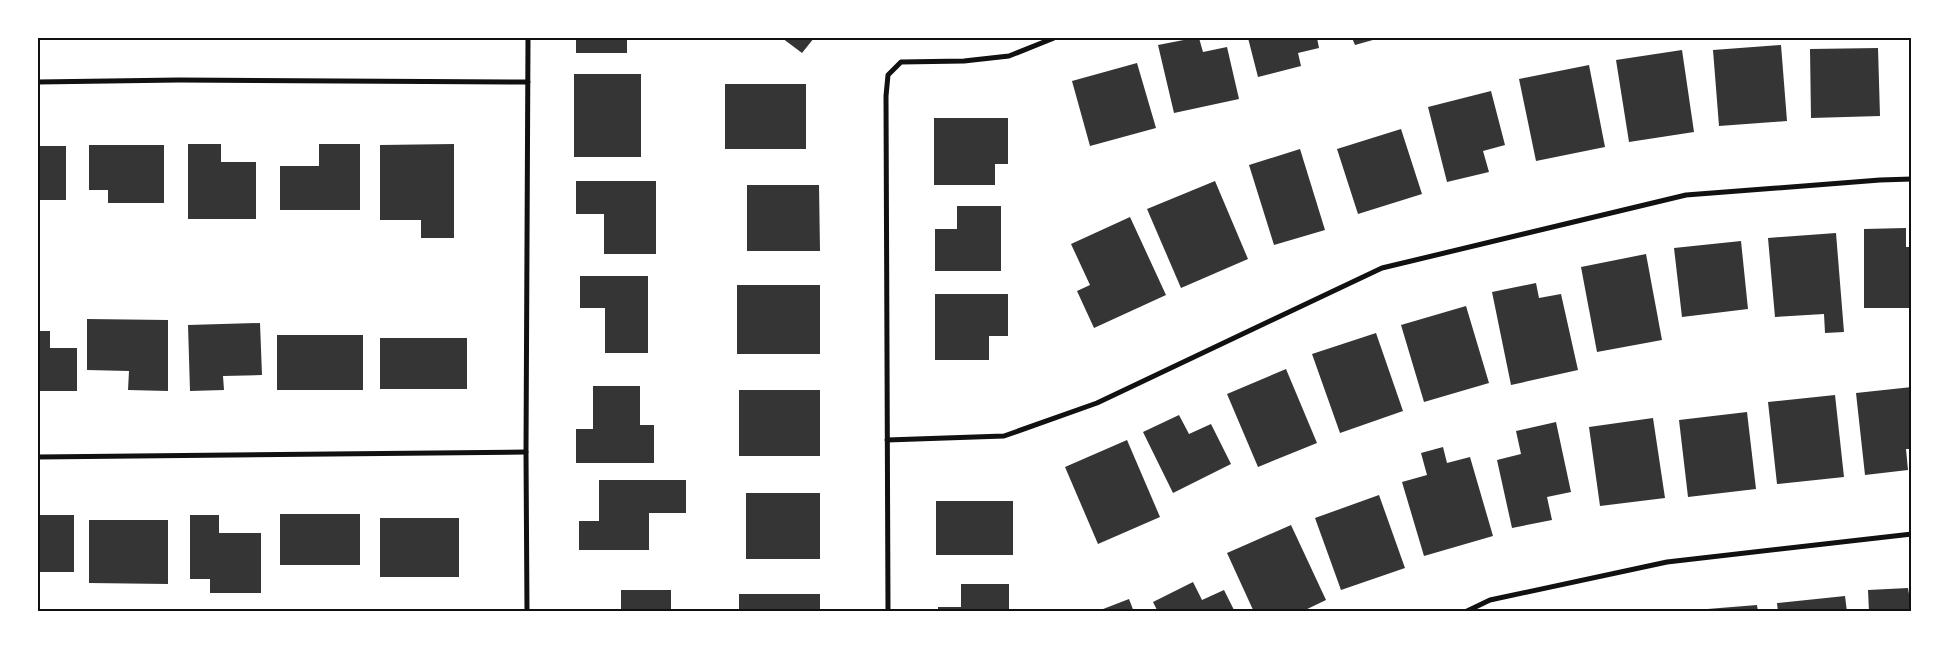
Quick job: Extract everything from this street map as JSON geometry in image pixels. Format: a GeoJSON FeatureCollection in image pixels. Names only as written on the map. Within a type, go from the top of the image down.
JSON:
{"type":"FeatureCollection","features":[{"type":"Feature","properties":{"kind":"street"},"geometry":{"type":"LineString","coordinates":[[527,612],[528,38]]}},
{"type":"Feature","properties":{"kind":"street"},"geometry":{"type":"LineString","coordinates":[[888,612],[886,96],[888,75],[901,62],[964,61],[1008,56],[1054,38]]}},
{"type":"Feature","properties":{"kind":"street"},"geometry":{"type":"LineString","coordinates":[[38,82],[180,80],[528,82]]}},
{"type":"Feature","properties":{"kind":"street"},"geometry":{"type":"LineString","coordinates":[[887,440],[1004,436],[1097,403],[1382,268],[1686,195],[1912,179]]}},
{"type":"Feature","properties":{"kind":"street"},"geometry":{"type":"LineString","coordinates":[[38,457],[526,452]]}},
{"type":"Feature","properties":{"kind":"street"},"geometry":{"type":"LineString","coordinates":[[1466,612],[1490,600],[1667,562],[1912,534]]}},
{"type":"Feature","properties":{"kind":"building"},"geometry":{"type":"Polygon","coordinates":[[[576,38],[627,38],[627,53],[576,53],[576,38]]]}},
{"type":"Feature","properties":{"kind":"building"},"geometry":{"type":"Polygon","coordinates":[[[782,38],[814,38],[802,53],[782,38]]]}},
{"type":"Feature","properties":{"kind":"building"},"geometry":{"type":"Polygon","coordinates":[[[1199,38],[1203,52],[1227,47],[1239,99],[1174,113],[1158,45],[1199,38]]]}},
{"type":"Feature","properties":{"kind":"building"},"geometry":{"type":"Polygon","coordinates":[[[1248,38],[1317,38],[1319,48],[1298,53],[1301,66],[1258,77],[1248,38]]]}},
{"type":"Feature","properties":{"kind":"building"},"geometry":{"type":"Polygon","coordinates":[[[1352,38],[1380,38],[1355,45],[1352,38]]]}},
{"type":"Feature","properties":{"kind":"building"},"geometry":{"type":"Polygon","coordinates":[[[1781,45],[1787,121],[1719,126],[1713,50],[1781,45]]]}},
{"type":"Feature","properties":{"kind":"building"},"geometry":{"type":"Polygon","coordinates":[[[1878,48],[1880,116],[1811,118],[1810,49],[1878,48]]]}},
{"type":"Feature","properties":{"kind":"building"},"geometry":{"type":"Polygon","coordinates":[[[1682,50],[1694,132],[1629,142],[1616,60],[1682,50]]]}},
{"type":"Feature","properties":{"kind":"building"},"geometry":{"type":"Polygon","coordinates":[[[1137,63],[1156,128],[1090,146],[1072,81],[1137,63]]]}},
{"type":"Feature","properties":{"kind":"building"},"geometry":{"type":"Polygon","coordinates":[[[1589,65],[1605,147],[1536,161],[1519,79],[1589,65]]]}},
{"type":"Feature","properties":{"kind":"building"},"geometry":{"type":"Polygon","coordinates":[[[574,74],[641,74],[641,157],[574,157],[574,74]]]}},
{"type":"Feature","properties":{"kind":"building"},"geometry":{"type":"Polygon","coordinates":[[[725,84],[806,84],[806,149],[725,149],[725,84]]]}},
{"type":"Feature","properties":{"kind":"building"},"geometry":{"type":"Polygon","coordinates":[[[1491,91],[1505,145],[1483,151],[1489,172],[1447,182],[1428,107],[1491,91]]]}},
{"type":"Feature","properties":{"kind":"building"},"geometry":{"type":"Polygon","coordinates":[[[934,118],[1008,118],[1008,164],[995,164],[995,185],[934,185],[934,118]]]}},
{"type":"Feature","properties":{"kind":"building"},"geometry":{"type":"Polygon","coordinates":[[[1401,129],[1422,194],[1358,214],[1337,149],[1401,129]]]}},
{"type":"Feature","properties":{"kind":"building"},"geometry":{"type":"Polygon","coordinates":[[[188,144],[221,144],[221,162],[256,162],[256,219],[188,219],[188,144]]]}},
{"type":"Feature","properties":{"kind":"building"},"geometry":{"type":"Polygon","coordinates":[[[319,144],[360,144],[360,210],[280,210],[280,166],[319,166],[319,144]]]}},
{"type":"Feature","properties":{"kind":"building"},"geometry":{"type":"Polygon","coordinates":[[[454,144],[454,238],[421,238],[421,220],[380,220],[380,145],[454,144]]]}},
{"type":"Feature","properties":{"kind":"building"},"geometry":{"type":"Polygon","coordinates":[[[89,145],[164,145],[164,203],[108,203],[108,190],[89,190],[89,145]]]}},
{"type":"Feature","properties":{"kind":"building"},"geometry":{"type":"Polygon","coordinates":[[[38,146],[66,146],[66,200],[40,200],[40,231],[38,231],[38,146]]]}},
{"type":"Feature","properties":{"kind":"building"},"geometry":{"type":"Polygon","coordinates":[[[1300,149],[1325,230],[1274,245],[1249,165],[1300,149]]]}},
{"type":"Feature","properties":{"kind":"building"},"geometry":{"type":"Polygon","coordinates":[[[576,181],[656,181],[656,254],[604,254],[604,214],[576,214],[576,181]]]}},
{"type":"Feature","properties":{"kind":"building"},"geometry":{"type":"Polygon","coordinates":[[[1215,181],[1248,259],[1181,288],[1147,209],[1215,181]]]}},
{"type":"Feature","properties":{"kind":"building"},"geometry":{"type":"Polygon","coordinates":[[[747,185],[819,185],[820,251],[747,251],[747,185]]]}},
{"type":"Feature","properties":{"kind":"building"},"geometry":{"type":"Polygon","coordinates":[[[957,206],[1001,206],[1001,271],[935,271],[935,229],[957,229],[957,206]]]}},
{"type":"Feature","properties":{"kind":"building"},"geometry":{"type":"Polygon","coordinates":[[[1130,217],[1166,295],[1094,328],[1077,291],[1090,285],[1071,244],[1130,217]]]}},
{"type":"Feature","properties":{"kind":"building"},"geometry":{"type":"Polygon","coordinates":[[[1906,228],[1906,247],[1912,247],[1912,308],[1864,308],[1864,229],[1906,228]]]}},
{"type":"Feature","properties":{"kind":"building"},"geometry":{"type":"Polygon","coordinates":[[[1836,233],[1844,332],[1825,333],[1824,314],[1775,317],[1768,238],[1836,233]]]}},
{"type":"Feature","properties":{"kind":"building"},"geometry":{"type":"Polygon","coordinates":[[[1741,241],[1748,309],[1682,317],[1674,248],[1741,241]]]}},
{"type":"Feature","properties":{"kind":"building"},"geometry":{"type":"Polygon","coordinates":[[[1646,254],[1662,340],[1597,352],[1581,267],[1646,254]]]}},
{"type":"Feature","properties":{"kind":"building"},"geometry":{"type":"Polygon","coordinates":[[[580,276],[648,276],[648,353],[605,353],[605,308],[580,308],[580,276]]]}},
{"type":"Feature","properties":{"kind":"building"},"geometry":{"type":"Polygon","coordinates":[[[1536,283],[1539,298],[1561,294],[1578,370],[1511,385],[1492,292],[1536,283]]]}},
{"type":"Feature","properties":{"kind":"building"},"geometry":{"type":"Polygon","coordinates":[[[737,285],[820,285],[820,354],[737,354],[737,285]]]}},
{"type":"Feature","properties":{"kind":"building"},"geometry":{"type":"Polygon","coordinates":[[[935,294],[1008,294],[1008,336],[989,336],[989,360],[935,360],[935,294]]]}},
{"type":"Feature","properties":{"kind":"building"},"geometry":{"type":"Polygon","coordinates":[[[1466,306],[1489,383],[1424,402],[1401,325],[1466,306]]]}},
{"type":"Feature","properties":{"kind":"building"},"geometry":{"type":"Polygon","coordinates":[[[87,319],[168,320],[168,391],[128,390],[129,371],[87,370],[87,319]]]}},
{"type":"Feature","properties":{"kind":"building"},"geometry":{"type":"Polygon","coordinates":[[[260,323],[262,375],[223,376],[224,390],[190,391],[188,325],[260,323]]]}},
{"type":"Feature","properties":{"kind":"building"},"geometry":{"type":"Polygon","coordinates":[[[38,331],[50,331],[50,348],[77,348],[77,391],[38,391],[38,331]]]}},
{"type":"Feature","properties":{"kind":"building"},"geometry":{"type":"Polygon","coordinates":[[[1376,333],[1403,411],[1340,433],[1312,354],[1376,333]]]}},
{"type":"Feature","properties":{"kind":"building"},"geometry":{"type":"Polygon","coordinates":[[[277,335],[363,335],[363,390],[277,390],[277,335]]]}},
{"type":"Feature","properties":{"kind":"building"},"geometry":{"type":"Polygon","coordinates":[[[380,338],[467,338],[467,389],[380,389],[380,338]]]}},
{"type":"Feature","properties":{"kind":"building"},"geometry":{"type":"Polygon","coordinates":[[[1286,369],[1317,443],[1258,467],[1227,394],[1286,369]]]}},
{"type":"Feature","properties":{"kind":"building"},"geometry":{"type":"Polygon","coordinates":[[[593,386],[640,386],[640,425],[654,425],[654,463],[576,463],[576,429],[593,429],[593,386]]]}},
{"type":"Feature","properties":{"kind":"building"},"geometry":{"type":"Polygon","coordinates":[[[1912,387],[1912,449],[1906,449],[1908,470],[1865,475],[1856,393],[1912,387]]]}},
{"type":"Feature","properties":{"kind":"building"},"geometry":{"type":"Polygon","coordinates":[[[739,390],[820,390],[820,456],[739,456],[739,390]]]}},
{"type":"Feature","properties":{"kind":"building"},"geometry":{"type":"Polygon","coordinates":[[[1835,395],[1844,477],[1777,484],[1768,402],[1835,395]]]}},
{"type":"Feature","properties":{"kind":"building"},"geometry":{"type":"Polygon","coordinates":[[[1747,412],[1756,489],[1688,497],[1679,420],[1747,412]]]}},
{"type":"Feature","properties":{"kind":"building"},"geometry":{"type":"Polygon","coordinates":[[[1179,415],[1189,434],[1211,424],[1231,464],[1173,493],[1143,432],[1179,415]]]}},
{"type":"Feature","properties":{"kind":"building"},"geometry":{"type":"Polygon","coordinates":[[[1653,418],[1665,498],[1600,506],[1589,427],[1653,418]]]}},
{"type":"Feature","properties":{"kind":"building"},"geometry":{"type":"Polygon","coordinates":[[[1556,422],[1571,492],[1547,497],[1552,520],[1512,528],[1497,460],[1521,454],[1516,431],[1556,422]]]}},
{"type":"Feature","properties":{"kind":"building"},"geometry":{"type":"Polygon","coordinates":[[[1127,440],[1160,517],[1098,544],[1065,467],[1127,440]]]}},
{"type":"Feature","properties":{"kind":"building"},"geometry":{"type":"Polygon","coordinates":[[[1443,447],[1447,463],[1470,457],[1493,536],[1424,556],[1402,482],[1427,475],[1421,453],[1443,447]]]}},
{"type":"Feature","properties":{"kind":"building"},"geometry":{"type":"Polygon","coordinates":[[[599,480],[686,480],[686,513],[649,513],[649,550],[579,550],[579,521],[599,521],[599,480]]]}},
{"type":"Feature","properties":{"kind":"building"},"geometry":{"type":"Polygon","coordinates":[[[746,493],[820,493],[820,559],[746,559],[746,493]]]}},
{"type":"Feature","properties":{"kind":"building"},"geometry":{"type":"Polygon","coordinates":[[[1379,495],[1405,568],[1341,590],[1315,518],[1379,495]]]}},
{"type":"Feature","properties":{"kind":"building"},"geometry":{"type":"Polygon","coordinates":[[[936,501],[1013,501],[1013,555],[936,555],[936,501]]]}},
{"type":"Feature","properties":{"kind":"building"},"geometry":{"type":"Polygon","coordinates":[[[280,514],[360,514],[360,565],[280,565],[280,514]]]}},
{"type":"Feature","properties":{"kind":"building"},"geometry":{"type":"Polygon","coordinates":[[[38,515],[74,515],[74,572],[38,572],[38,515]]]}},
{"type":"Feature","properties":{"kind":"building"},"geometry":{"type":"Polygon","coordinates":[[[190,515],[219,515],[219,533],[261,533],[261,593],[210,593],[210,579],[190,579],[190,515]]]}},
{"type":"Feature","properties":{"kind":"building"},"geometry":{"type":"Polygon","coordinates":[[[380,518],[459,518],[459,577],[380,577],[380,518]]]}},
{"type":"Feature","properties":{"kind":"building"},"geometry":{"type":"Polygon","coordinates":[[[89,520],[168,520],[168,584],[89,583],[89,520]]]}},
{"type":"Feature","properties":{"kind":"building"},"geometry":{"type":"Polygon","coordinates":[[[1291,525],[1326,600],[1301,612],[1254,612],[1227,553],[1291,525]]]}},
{"type":"Feature","properties":{"kind":"building"},"geometry":{"type":"Polygon","coordinates":[[[1193,582],[1202,600],[1224,590],[1235,612],[1158,612],[1153,602],[1193,582]]]}},
{"type":"Feature","properties":{"kind":"building"},"geometry":{"type":"Polygon","coordinates":[[[961,584],[1009,584],[1009,612],[938,612],[938,607],[961,607],[961,584]]]}},
{"type":"Feature","properties":{"kind":"building"},"geometry":{"type":"Polygon","coordinates":[[[1908,588],[1912,612],[1869,612],[1868,590],[1908,588]]]}},
{"type":"Feature","properties":{"kind":"building"},"geometry":{"type":"Polygon","coordinates":[[[621,590],[671,590],[671,612],[621,612],[621,590]]]}},
{"type":"Feature","properties":{"kind":"building"},"geometry":{"type":"Polygon","coordinates":[[[739,594],[820,594],[820,612],[739,612],[739,594]]]}},
{"type":"Feature","properties":{"kind":"building"},"geometry":{"type":"Polygon","coordinates":[[[1845,596],[1847,612],[1778,612],[1777,603],[1845,596]]]}},
{"type":"Feature","properties":{"kind":"building"},"geometry":{"type":"Polygon","coordinates":[[[1129,599],[1134,612],[1098,612],[1098,611],[1129,599]]]}},
{"type":"Feature","properties":{"kind":"building"},"geometry":{"type":"Polygon","coordinates":[[[1757,605],[1758,612],[1695,612],[1695,610],[1757,605]]]}}]}
